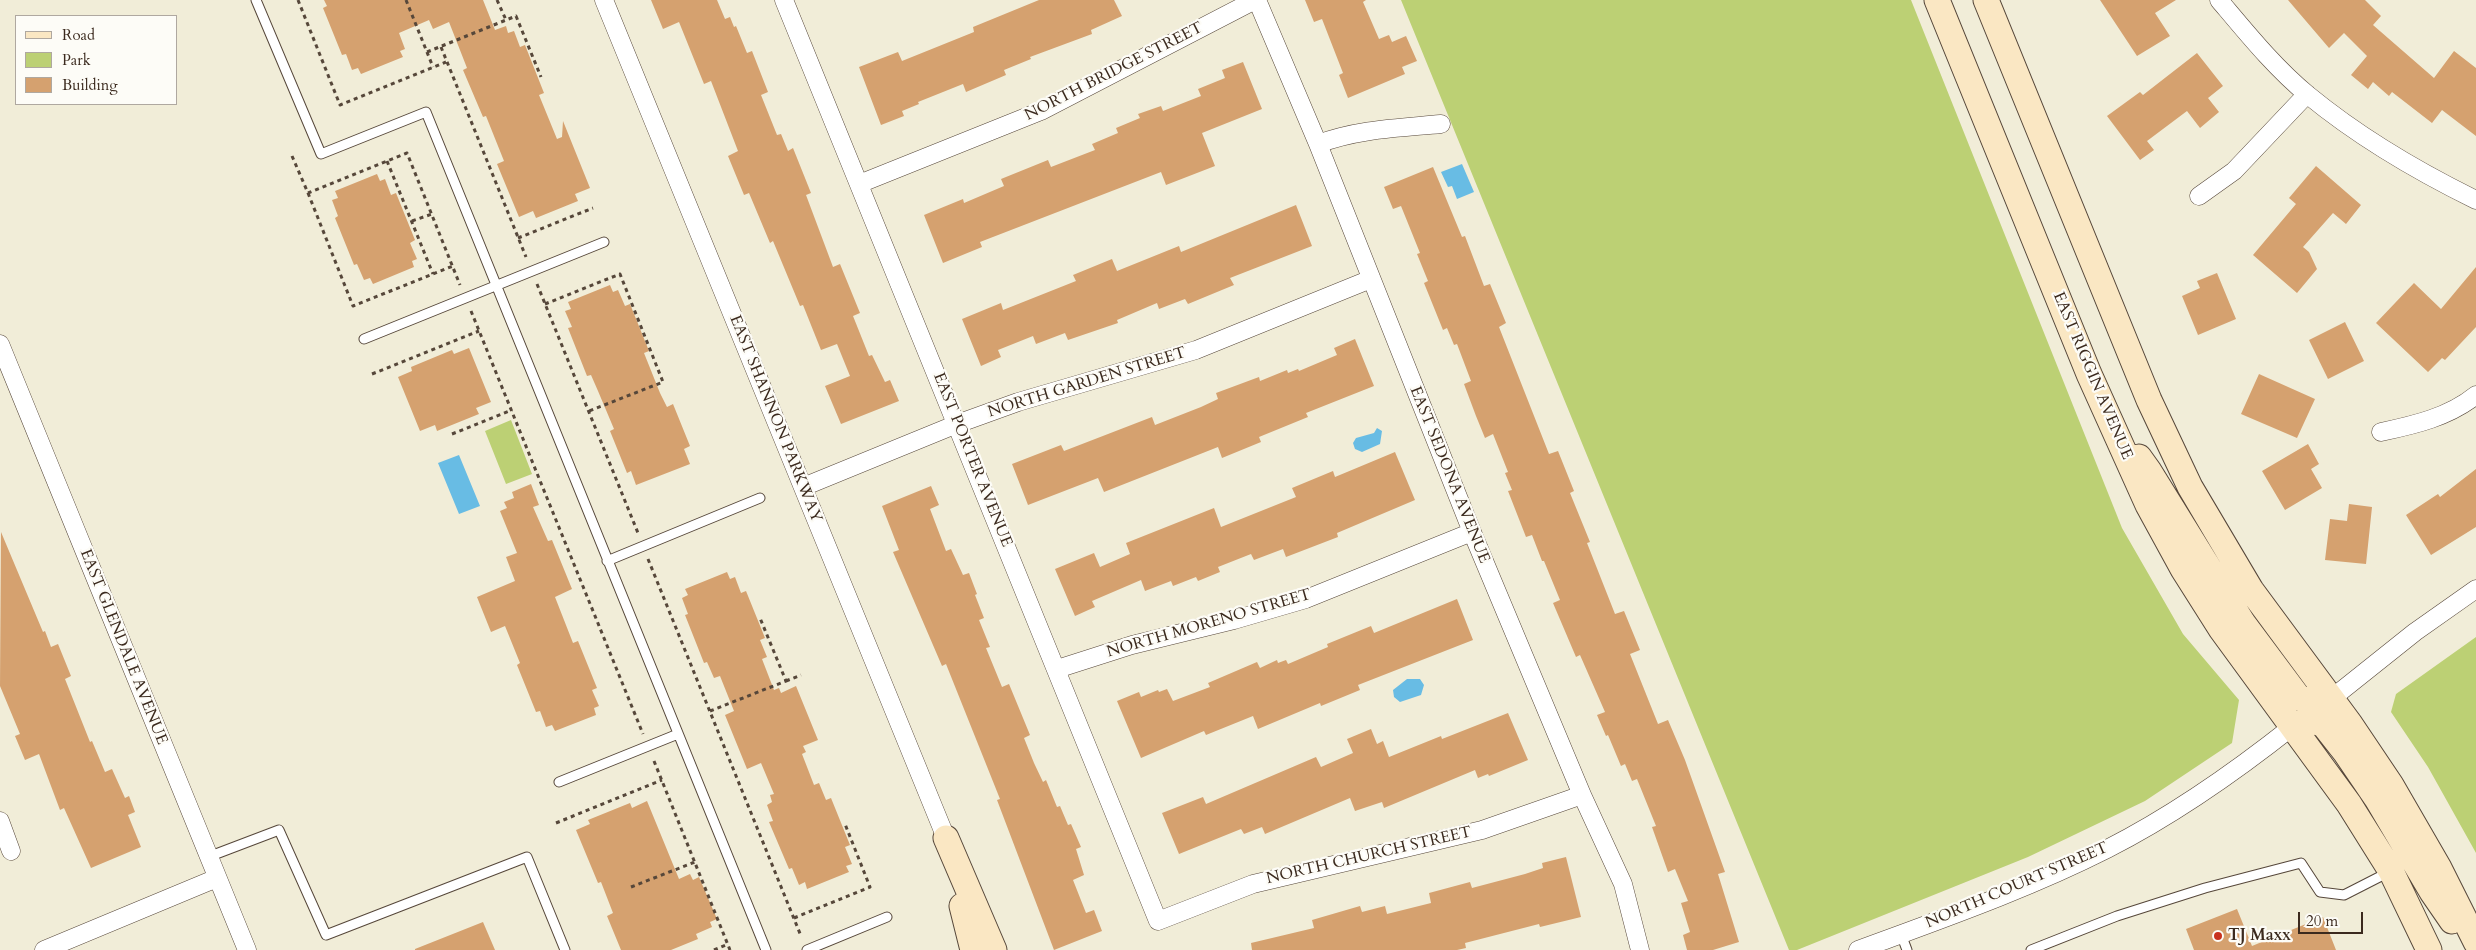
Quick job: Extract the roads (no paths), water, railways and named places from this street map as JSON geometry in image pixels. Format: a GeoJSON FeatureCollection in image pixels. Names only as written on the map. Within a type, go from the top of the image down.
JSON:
{"type":"FeatureCollection","features":[{"type":"Feature","properties":{"kind":"main road","name":"EAST RIGGIN AVENUE"},"geometry":{"type":"LineString","coordinates":[[1937,0],[2108,418],[2148,505],[2183,568],[2222,629],[2350,804],[2391,871],[2429,950]]}},
{"type":"Feature","properties":{"kind":"main road"},"geometry":{"type":"LineString","coordinates":[[1986,0],[2149,400],[2179,465],[2213,529],[2250,590],[2370,752],[2408,812],[2451,890],[2476,942]]}},
{"type":"Feature","properties":{"kind":"main road"},"geometry":{"type":"LineString","coordinates":[[2108,418],[2150,471],[2243,623],[2299,698],[2315,702],[2331,699]]}},
{"type":"Feature","properties":{"kind":"main road"},"geometry":{"type":"LineString","coordinates":[[2293,726],[2307,720],[2322,724],[2346,752],[2377,799],[2432,892],[2472,950]]}},
{"type":"Feature","properties":{"kind":"main road","name":"EAST SHANNON PARKWAY"},"geometry":{"type":"LineString","coordinates":[[946,838],[973,950]]}},
{"type":"Feature","properties":{"kind":"main road","name":"EAST SHANNON PARKWAY"},"geometry":{"type":"LineString","coordinates":[[946,838],[994,950]]}},
{"type":"Feature","properties":{"kind":"street","name":"EAST SHANNON PARKWAY"},"geometry":{"type":"LineString","coordinates":[[604,0],[946,838]]}},
{"type":"Feature","properties":{"kind":"street","name":"EAST PORTER AVENUE"},"geometry":{"type":"LineString","coordinates":[[784,0],[1158,921]]}},
{"type":"Feature","properties":{"kind":"street","name":"NORTH BRIDGE STREET"},"geometry":{"type":"LineString","coordinates":[[859,184],[1041,111],[1256,0]]}},
{"type":"Feature","properties":{"kind":"street","name":"EAST SEDONA AVENUE"},"geometry":{"type":"LineString","coordinates":[[1256,0],[1318,144],[1472,532],[1582,795],[1623,884],[1640,950]]}},
{"type":"Feature","properties":{"kind":"street"},"geometry":{"type":"LineString","coordinates":[[2219,0],[2253,40],[2307,94],[2362,135],[2428,176],[2476,200]]}},
{"type":"Feature","properties":{"kind":"street"},"geometry":{"type":"LineString","coordinates":[[2199,196],[2234,172],[2307,94]]}},
{"type":"Feature","properties":{"kind":"street"},"geometry":{"type":"LineString","coordinates":[[1318,144],[1362,131],[1441,124]]}},
{"type":"Feature","properties":{"kind":"street","name":"NORTH GARDEN STREET"},"geometry":{"type":"LineString","coordinates":[[803,487],[957,424],[1060,389],[1196,350],[1371,279]]}},
{"type":"Feature","properties":{"kind":"street","name":"EAST GLENDALE AVENUE"},"geometry":{"type":"LineString","coordinates":[[0,344],[247,950]]}},
{"type":"Feature","properties":{"kind":"street"},"geometry":{"type":"LineString","coordinates":[[2381,432],[2425,423],[2469,401],[2476,395]]}},
{"type":"Feature","properties":{"kind":"street","name":"NORTH MORENO STREET"},"geometry":{"type":"LineString","coordinates":[[1057,669],[1132,645],[1234,620],[1298,601],[1472,532]]}},
{"type":"Feature","properties":{"kind":"street"},"geometry":{"type":"LineString","coordinates":[[2331,699],[2415,632],[2476,589]]}},
{"type":"Feature","properties":{"kind":"street","name":"NORTH COURT STREET"},"geometry":{"type":"LineString","coordinates":[[1858,950],[1904,942],[2110,848],[2215,785],[2293,726]]}},
{"type":"Feature","properties":{"kind":"street","name":"NORTH CHURCH STREET"},"geometry":{"type":"LineString","coordinates":[[1158,921],[1253,884],[1482,830],[1582,795]]}},
{"type":"Feature","properties":{"kind":"street"},"geometry":{"type":"LineString","coordinates":[[0,821],[11,851]]}},
{"type":"Feature","properties":{"kind":"street"},"geometry":{"type":"LineString","coordinates":[[44,950],[217,878]]}},
{"type":"Feature","properties":{"kind":"lane"},"geometry":{"type":"LineString","coordinates":[[256,0],[321,154],[426,112],[766,950]]}},
{"type":"Feature","properties":{"kind":"lane"},"geometry":{"type":"LineString","coordinates":[[364,339],[496,284],[604,242]]}},
{"type":"Feature","properties":{"kind":"lane"},"geometry":{"type":"LineString","coordinates":[[607,561],[760,498]]}},
{"type":"Feature","properties":{"kind":"lane"},"geometry":{"type":"LineString","coordinates":[[559,782],[678,734]]}},
{"type":"Feature","properties":{"kind":"lane"},"geometry":{"type":"LineString","coordinates":[[208,857],[279,830],[326,935],[526,856],[564,950]]}},
{"type":"Feature","properties":{"kind":"lane"},"geometry":{"type":"LineString","coordinates":[[2031,950],[2143,908],[2205,888],[2301,863],[2320,892],[2344,895],[2391,871]]}},
{"type":"Feature","properties":{"kind":"lane"},"geometry":{"type":"LineString","coordinates":[[807,950],[887,917]]}},
{"type":"Feature","properties":{"kind":"water"},"geometry":{"type":"Polygon","coordinates":[[[1462,164],[1474,192],[1457,199],[1452,186],[1448,187],[1441,172],[1462,164]]]}},
{"type":"Feature","properties":{"kind":"water"},"geometry":{"type":"Polygon","coordinates":[[[1377,428],[1382,431],[1380,444],[1362,452],[1355,449],[1353,443],[1356,438],[1374,433],[1377,428]]]}},
{"type":"Feature","properties":{"kind":"water"},"geometry":{"type":"Polygon","coordinates":[[[459,455],[480,506],[459,514],[438,463],[459,455]]]}},
{"type":"Feature","properties":{"kind":"water"},"geometry":{"type":"Polygon","coordinates":[[[1407,679],[1420,679],[1424,685],[1421,695],[1400,702],[1394,697],[1393,690],[1407,679]]]}},
{"type":"Feature","properties":{"kind":"place","name":"TJ Maxx"},"geometry":{"type":"Point","coordinates":[2218,936]}}]}
